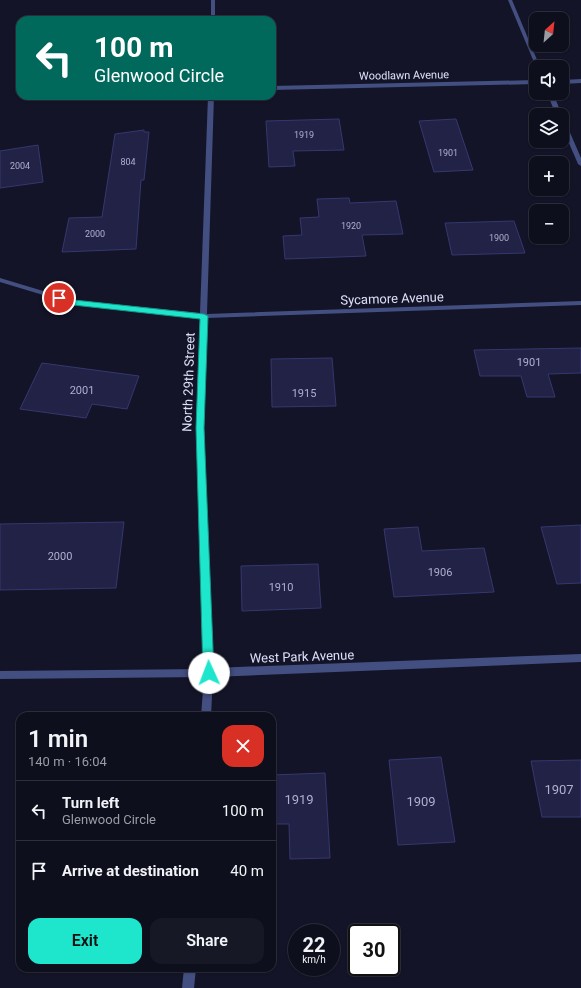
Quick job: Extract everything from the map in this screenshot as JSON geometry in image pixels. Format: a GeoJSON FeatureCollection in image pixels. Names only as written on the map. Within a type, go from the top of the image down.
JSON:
{"type":"FeatureCollection","features":[{"type":"Feature","properties":{"kind":"street"},"geometry":{"type":"LineString","coordinates":[[213,0],[213,16]]}},
{"type":"Feature","properties":{"kind":"street"},"geometry":{"type":"LineString","coordinates":[[510,0],[535,60]]}},
{"type":"Feature","properties":{"kind":"street"},"geometry":{"type":"LineString","coordinates":[[569,82],[581,81]]}},
{"type":"Feature","properties":{"kind":"street","name":"Woodlawn Avenue"},"geometry":{"type":"LineString","coordinates":[[276,88],[529,82]]}},
{"type":"Feature","properties":{"kind":"street","name":"North 29th Street"},"geometry":{"type":"LineString","coordinates":[[206,712],[209,673],[200,428],[211,100]]}},
{"type":"Feature","properties":{"kind":"street"},"geometry":{"type":"LineString","coordinates":[[569,137],[581,164]]}},
{"type":"Feature","properties":{"kind":"street","name":"Sycamore Avenue"},"geometry":{"type":"LineString","coordinates":[[0,280],[73,302],[204,316],[581,303]]}},
{"type":"Feature","properties":{"kind":"street","name":"West Park Avenue"},"geometry":{"type":"LineString","coordinates":[[0,675],[209,673],[581,658]]}},
{"type":"Feature","properties":{"kind":"street"},"geometry":{"type":"LineString","coordinates":[[188,988],[190,972]]}},
{"type":"Feature","properties":{"kind":"building"},"geometry":{"type":"Polygon","coordinates":[[[339,119],[344,150],[293,151],[295,166],[269,167],[266,121],[339,119]]]}},
{"type":"Feature","properties":{"kind":"building"},"geometry":{"type":"Polygon","coordinates":[[[456,119],[473,170],[434,172],[419,121],[456,119]]]}},
{"type":"Feature","properties":{"kind":"building"},"geometry":{"type":"Polygon","coordinates":[[[144,130],[144,132],[149,132],[144,180],[141,180],[136,249],[62,252],[69,218],[102,217],[115,134],[144,130]]]}},
{"type":"Feature","properties":{"kind":"building"},"geometry":{"type":"Polygon","coordinates":[[[38,145],[43,182],[0,188],[0,151],[38,145]]]}},
{"type":"Feature","properties":{"kind":"building"},"geometry":{"type":"Polygon","coordinates":[[[349,198],[350,203],[396,201],[403,234],[362,235],[366,256],[285,259],[283,236],[302,235],[300,218],[319,217],[317,199],[349,198]]]}},
{"type":"Feature","properties":{"kind":"building"},"geometry":{"type":"Polygon","coordinates":[[[514,221],[525,253],[452,255],[445,223],[514,221]]]}},
{"type":"Feature","properties":{"kind":"building"},"geometry":{"type":"Polygon","coordinates":[[[581,348],[581,373],[548,374],[555,397],[527,397],[521,376],[480,376],[474,350],[581,348]]]}},
{"type":"Feature","properties":{"kind":"building"},"geometry":{"type":"Polygon","coordinates":[[[332,358],[336,406],[272,407],[271,359],[332,358]]]}},
{"type":"Feature","properties":{"kind":"building"},"geometry":{"type":"Polygon","coordinates":[[[42,363],[139,376],[127,409],[92,404],[86,418],[20,409],[42,363]]]}},
{"type":"Feature","properties":{"kind":"building"},"geometry":{"type":"Polygon","coordinates":[[[124,522],[116,588],[0,590],[0,524],[124,522]]]}},
{"type":"Feature","properties":{"kind":"building"},"geometry":{"type":"Polygon","coordinates":[[[581,525],[581,583],[557,584],[541,527],[581,525]]]}},
{"type":"Feature","properties":{"kind":"building"},"geometry":{"type":"Polygon","coordinates":[[[418,527],[422,551],[484,548],[494,592],[394,597],[384,529],[418,527]]]}},
{"type":"Feature","properties":{"kind":"building"},"geometry":{"type":"Polygon","coordinates":[[[318,564],[321,608],[242,611],[241,566],[318,564]]]}},
{"type":"Feature","properties":{"kind":"building"},"geometry":{"type":"Polygon","coordinates":[[[441,757],[455,842],[398,845],[389,760],[441,757]]]}},
{"type":"Feature","properties":{"kind":"building"},"geometry":{"type":"Polygon","coordinates":[[[581,760],[581,817],[542,817],[531,761],[581,760]]]}},
{"type":"Feature","properties":{"kind":"building"},"geometry":{"type":"Polygon","coordinates":[[[325,773],[330,858],[290,859],[289,824],[276,824],[276,775],[325,773]]]}},
{"type":"Feature","properties":{"kind":"route"},"geometry":{"type":"LineString","coordinates":[[59,298],[73,302],[204,316],[200,428],[209,673]]}}]}
